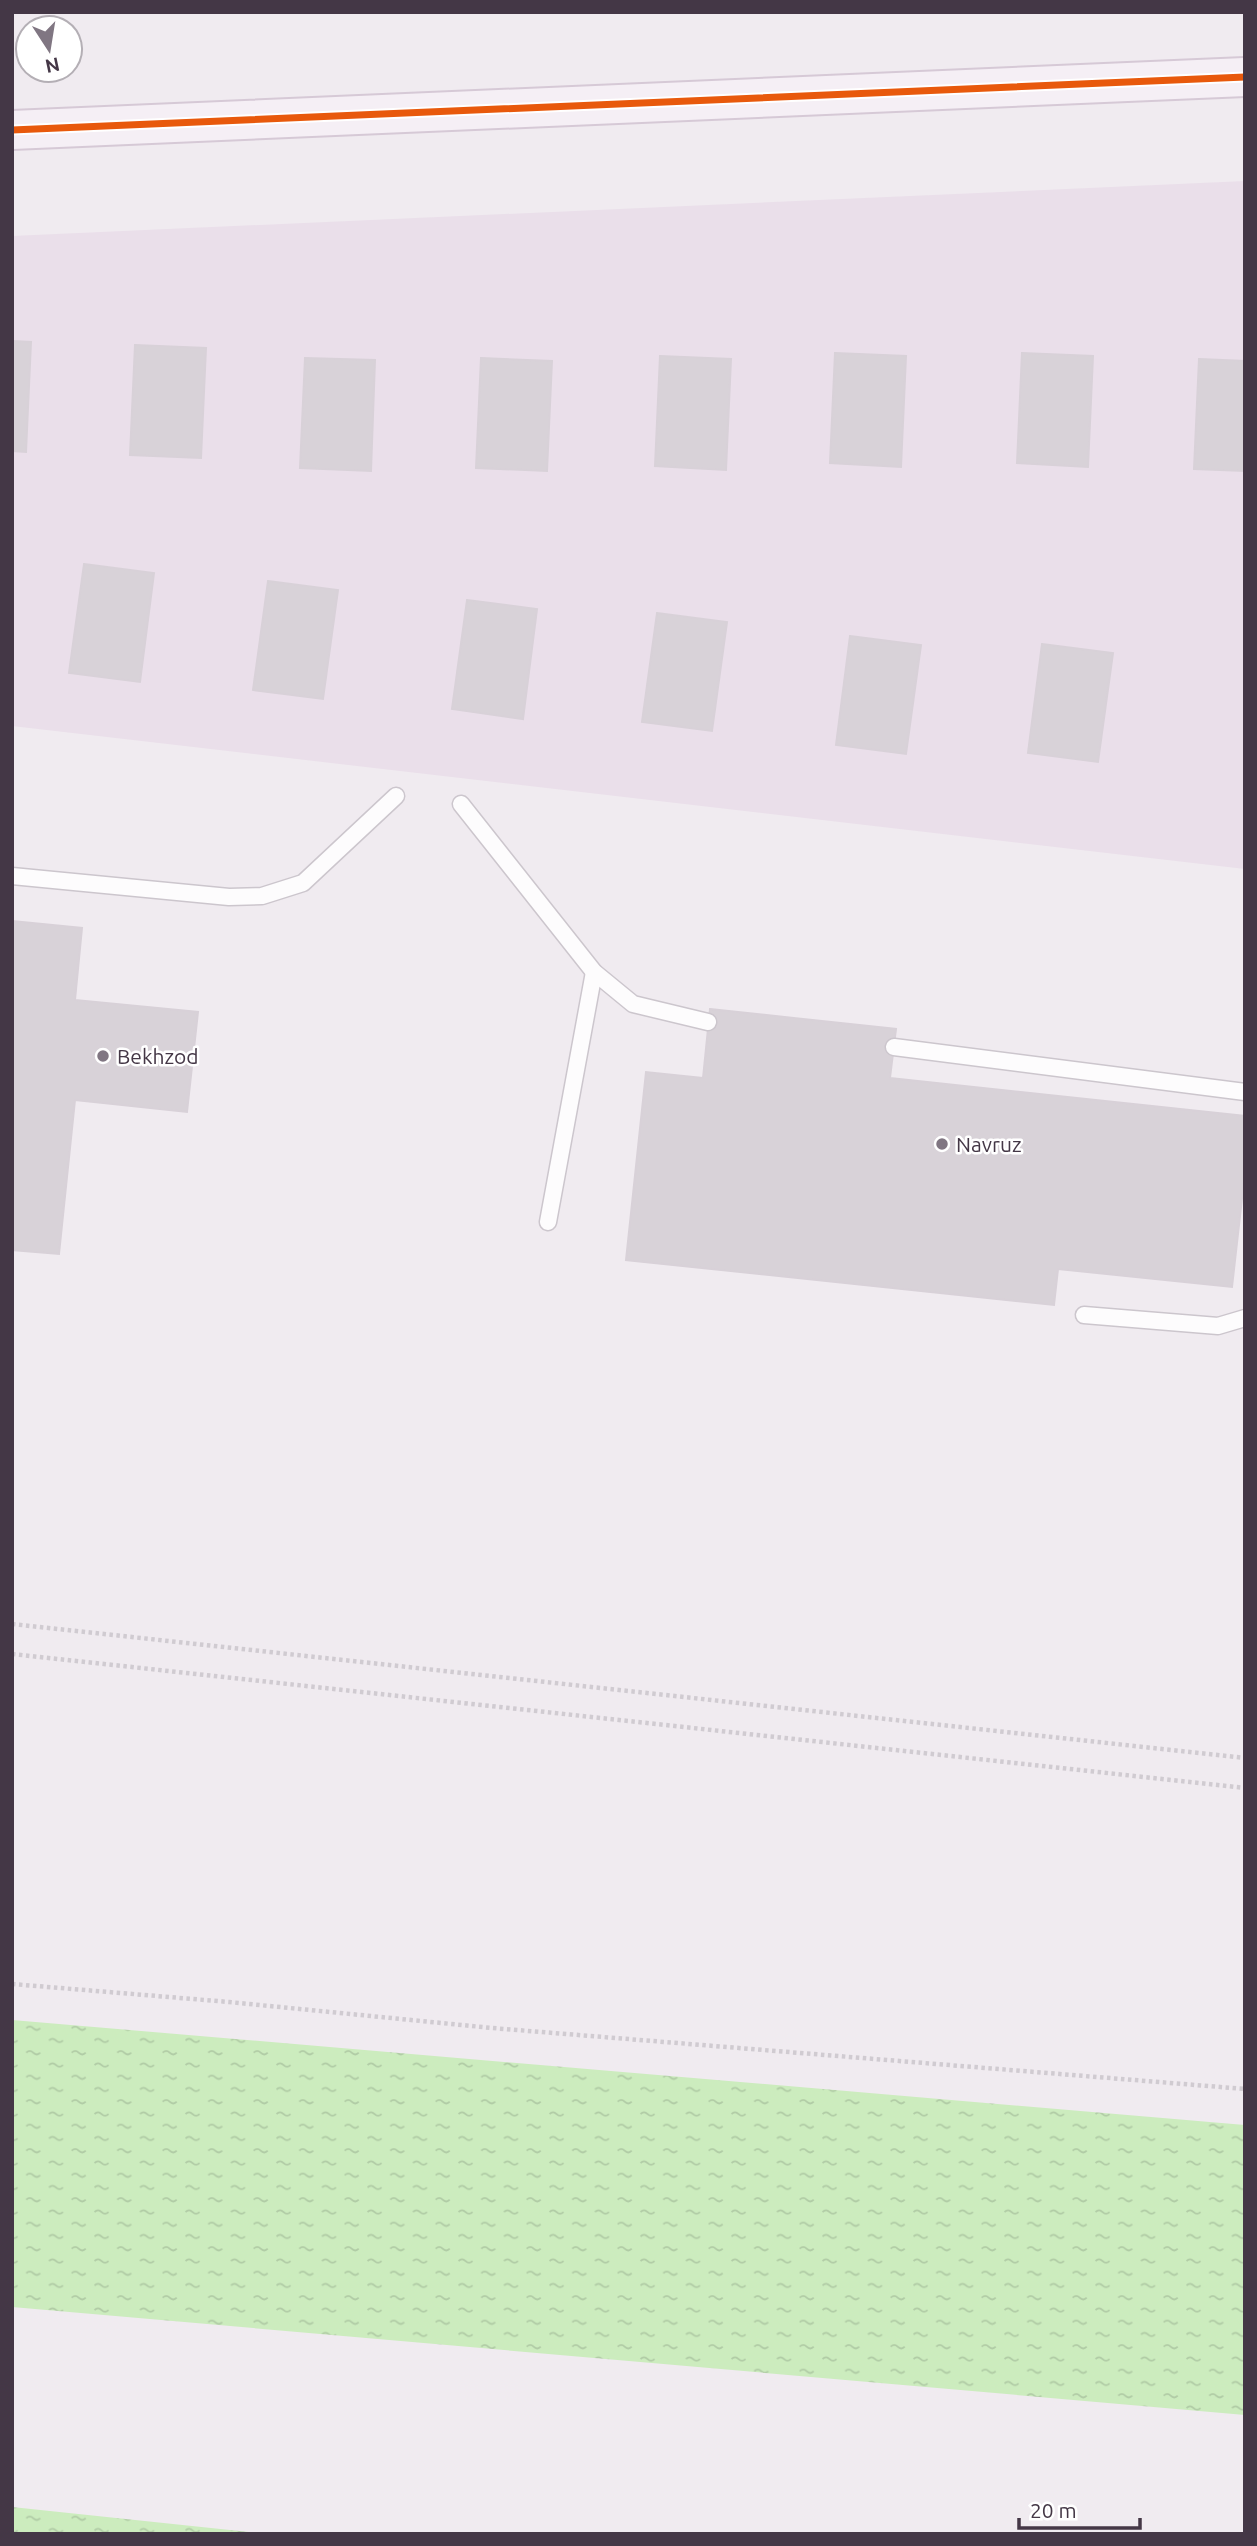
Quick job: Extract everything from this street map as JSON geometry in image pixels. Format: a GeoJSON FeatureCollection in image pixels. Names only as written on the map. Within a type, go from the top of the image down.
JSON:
{"type":"FeatureCollection","features":[{"type":"Feature","properties":{"kind":"street"},"geometry":{"type":"LineString","coordinates":[[12,130],[1245,77]]}},
{"type":"Feature","properties":{"kind":"lane"},"geometry":{"type":"LineString","coordinates":[[12,876],[229,897],[262,896],[303,883],[396,796]]}},
{"type":"Feature","properties":{"kind":"lane"},"geometry":{"type":"LineString","coordinates":[[461,804],[594,972],[633,1004],[708,1022]]}},
{"type":"Feature","properties":{"kind":"lane"},"geometry":{"type":"LineString","coordinates":[[548,1222],[594,972]]}},
{"type":"Feature","properties":{"kind":"lane"},"geometry":{"type":"LineString","coordinates":[[894,1047],[1245,1092]]}},
{"type":"Feature","properties":{"kind":"lane"},"geometry":{"type":"LineString","coordinates":[[1084,1315],[1218,1326],[1245,1318]]}},
{"type":"Feature","properties":{"kind":"path"},"geometry":{"type":"LineString","coordinates":[[12,1624],[1245,1758]]}},
{"type":"Feature","properties":{"kind":"path"},"geometry":{"type":"LineString","coordinates":[[12,1654],[1245,1788]]}},
{"type":"Feature","properties":{"kind":"path"},"geometry":{"type":"LineString","coordinates":[[12,1983],[492,2028],[1245,2089]]}},
{"type":"Feature","properties":{"kind":"shaded area"},"geometry":{"type":"Polygon","coordinates":[[[1245,181],[1245,869],[12,726],[12,236],[1245,181]]]}},
{"type":"Feature","properties":{"kind":"water"},"geometry":{"type":"Polygon","coordinates":[[[12,2020],[1245,2125],[1245,2415],[12,2307],[12,2020]]]}},
{"type":"Feature","properties":{"kind":"water"},"geometry":{"type":"Polygon","coordinates":[[[12,2507],[267,2534],[12,2534],[12,2507]]]}},
{"type":"Feature","properties":{"kind":"building"},"geometry":{"type":"Polygon","coordinates":[[[12,341],[31,342],[26,452],[12,451],[12,341]]]}},
{"type":"Feature","properties":{"kind":"building"},"geometry":{"type":"Polygon","coordinates":[[[135,345],[206,348],[201,458],[130,455],[135,345]]]}},
{"type":"Feature","properties":{"kind":"building"},"geometry":{"type":"Polygon","coordinates":[[[835,353],[906,356],[901,467],[830,463],[835,353]]]}},
{"type":"Feature","properties":{"kind":"building"},"geometry":{"type":"Polygon","coordinates":[[[1022,353],[1093,356],[1088,467],[1017,463],[1022,353]]]}},
{"type":"Feature","properties":{"kind":"building"},"geometry":{"type":"Polygon","coordinates":[[[660,356],[731,359],[726,470],[655,466],[660,356]]]}},
{"type":"Feature","properties":{"kind":"building"},"geometry":{"type":"Polygon","coordinates":[[[305,358],[375,360],[371,471],[300,468],[305,358]]]}},
{"type":"Feature","properties":{"kind":"building"},"geometry":{"type":"Polygon","coordinates":[[[481,358],[552,361],[547,471],[476,468],[481,358]]]}},
{"type":"Feature","properties":{"kind":"building"},"geometry":{"type":"Polygon","coordinates":[[[1199,359],[1245,361],[1245,471],[1194,469],[1199,359]]]}},
{"type":"Feature","properties":{"kind":"building"},"geometry":{"type":"Polygon","coordinates":[[[84,564],[154,573],[140,682],[69,673],[84,564]]]}},
{"type":"Feature","properties":{"kind":"building"},"geometry":{"type":"Polygon","coordinates":[[[268,581],[338,590],[323,699],[253,690],[268,581]]]}},
{"type":"Feature","properties":{"kind":"building"},"geometry":{"type":"Polygon","coordinates":[[[467,600],[537,609],[523,719],[452,709],[467,600]]]}},
{"type":"Feature","properties":{"kind":"building"},"geometry":{"type":"Polygon","coordinates":[[[657,613],[727,622],[712,731],[642,722],[657,613]]]}},
{"type":"Feature","properties":{"kind":"building"},"geometry":{"type":"Polygon","coordinates":[[[850,636],[921,645],[906,754],[836,745],[850,636]]]}},
{"type":"Feature","properties":{"kind":"building"},"geometry":{"type":"Polygon","coordinates":[[[1042,644],[1113,653],[1098,762],[1028,753],[1042,644]]]}},
{"type":"Feature","properties":{"kind":"building","name":"Bekhzod"},"geometry":{"type":"Polygon","coordinates":[[[12,921],[82,928],[75,1000],[198,1012],[187,1112],[75,1100],[59,1254],[12,1250],[12,921]]]}},
{"type":"Feature","properties":{"kind":"building","name":"Navruz"},"geometry":{"type":"Polygon","coordinates":[[[710,1009],[896,1029],[890,1078],[1245,1116],[1245,1172],[1232,1287],[1058,1269],[1054,1305],[626,1260],[646,1072],[703,1078],[710,1009]]]}},
{"type":"Feature","properties":{"kind":"cycle path"},"geometry":{"type":"LineString","coordinates":[[12,130],[1245,77]]}},
{"type":"Feature","properties":{"kind":"place","name":"Bekhzod"},"geometry":{"type":"Point","coordinates":[103,1056]}},
{"type":"Feature","properties":{"kind":"place","name":"Navruz"},"geometry":{"type":"Point","coordinates":[942,1144]}}]}
